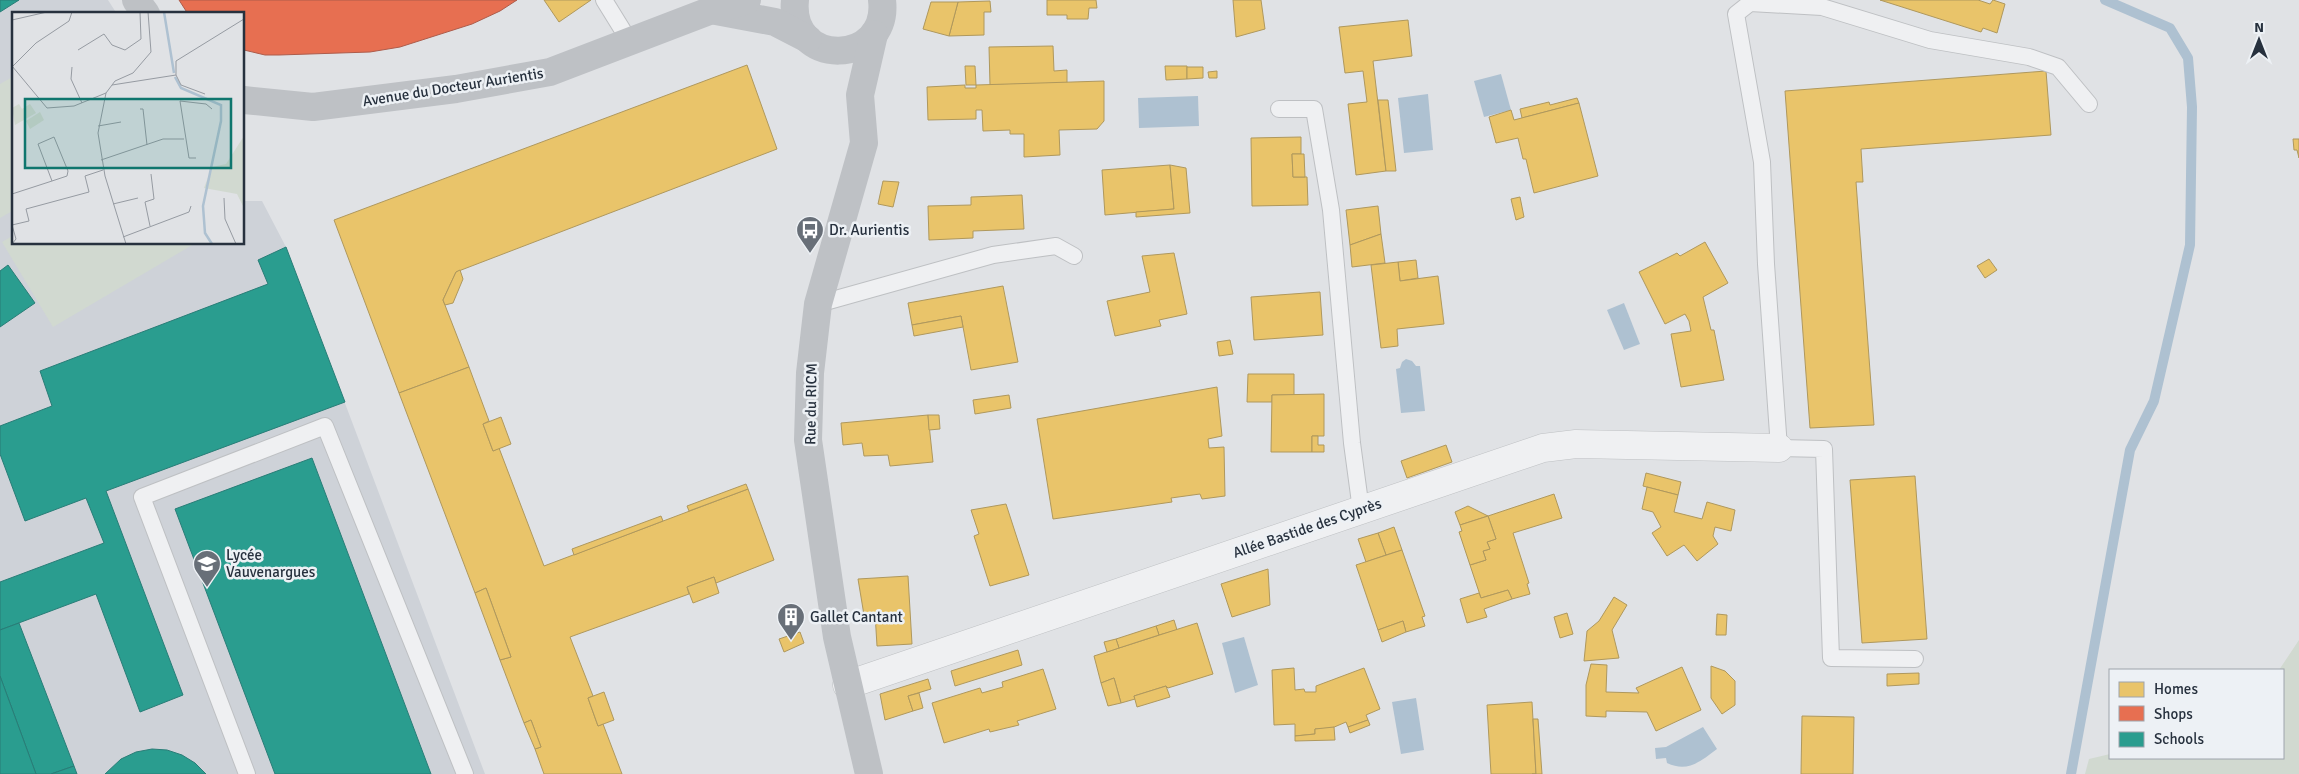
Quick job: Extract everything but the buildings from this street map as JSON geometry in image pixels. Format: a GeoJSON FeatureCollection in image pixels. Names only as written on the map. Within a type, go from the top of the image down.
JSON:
{"type":"FeatureCollection","features":[{"type":"Feature","properties":{"kind":"main road"},"geometry":{"type":"LineString","coordinates":[[136,0],[145,12]]}},
{"type":"Feature","properties":{"kind":"main road","name":"Avenue du Docteur Aurientis"},"geometry":{"type":"LineString","coordinates":[[245,100],[313,107],[456,89],[550,72],[712,10],[746,0]]}},
{"type":"Feature","properties":{"kind":"main road"},"geometry":{"type":"LineString","coordinates":[[795,0],[795,18],[860,95]]}},
{"type":"Feature","properties":{"kind":"main road","name":"Rue du RICM"},"geometry":{"type":"LineString","coordinates":[[869,774],[837,636],[808,440],[810,373],[818,304],[864,143],[860,95],[874,34],[880,22],[882,0]]}},
{"type":"Feature","properties":{"kind":"main road"},"geometry":{"type":"LineString","coordinates":[[712,10],[775,22],[815,44],[842,51],[858,47],[874,34]]}},
{"type":"Feature","properties":{"kind":"street","name":"Allée Bastide des Cyprès"},"geometry":{"type":"LineString","coordinates":[[847,685],[1543,448],[1576,444],[1779,448]]}},
{"type":"Feature","properties":{"kind":"lane"},"geometry":{"type":"LineString","coordinates":[[604,0],[630,42]]}},
{"type":"Feature","properties":{"kind":"lane"},"geometry":{"type":"LineString","coordinates":[[1915,659],[1831,658],[1824,449],[1779,448],[1766,264],[1762,162],[1736,14],[1750,3],[1822,7],[1930,40],[2029,57],[2058,67],[2089,104]]}},
{"type":"Feature","properties":{"kind":"lane"},"geometry":{"type":"LineString","coordinates":[[1279,109],[1314,109],[1331,210],[1352,443],[1360,510]]}},
{"type":"Feature","properties":{"kind":"lane"},"geometry":{"type":"LineString","coordinates":[[818,304],[993,255],[1056,246],[1074,256]]}},
{"type":"Feature","properties":{"kind":"lane"},"geometry":{"type":"LineString","coordinates":[[247,774],[142,497],[325,426],[464,774]]}},
{"type":"Feature","properties":{"kind":"shaded area","name":"Lycée Vauvenargues"},"geometry":{"type":"Polygon","coordinates":[[[0,0],[108,0],[116,12],[12,12],[12,245],[245,245],[245,201],[262,201],[286,247],[485,774],[0,774],[0,0]]]}},
{"type":"Feature","properties":{"kind":"shaded area"},"geometry":{"type":"Polygon","coordinates":[[[12,77],[12,211],[0,218],[0,84],[12,77]]]}},
{"type":"Feature","properties":{"kind":"shaded area"},"geometry":{"type":"Polygon","coordinates":[[[12,236],[12,245],[192,245],[53,327],[2,242],[12,236]]]}},
{"type":"Feature","properties":{"kind":"shaded area"},"geometry":{"type":"Polygon","coordinates":[[[2299,640],[2299,774],[2085,774],[2089,759],[2109,754],[2109,759],[2284,759],[2284,669],[2280,669],[2299,640]]]}},
{"type":"Feature","properties":{"kind":"water"},"geometry":{"type":"Polygon","coordinates":[[[1501,74],[1511,110],[1484,117],[1474,81],[1501,74]]]}},
{"type":"Feature","properties":{"kind":"water"},"geometry":{"type":"Polygon","coordinates":[[[1428,94],[1433,150],[1404,153],[1398,98],[1428,94]]]}},
{"type":"Feature","properties":{"kind":"water"},"geometry":{"type":"Polygon","coordinates":[[[1198,96],[1199,126],[1139,128],[1138,98],[1198,96]]]}},
{"type":"Feature","properties":{"kind":"water"},"geometry":{"type":"Polygon","coordinates":[[[1624,303],[1640,344],[1624,350],[1607,310],[1624,303]]]}},
{"type":"Feature","properties":{"kind":"water"},"geometry":{"type":"Polygon","coordinates":[[[1406,359],[1412,361],[1416,366],[1420,366],[1425,411],[1401,413],[1396,369],[1400,368],[1402,362],[1406,359]]]}},
{"type":"Feature","properties":{"kind":"water"},"geometry":{"type":"Polygon","coordinates":[[[1244,637],[1258,685],[1235,693],[1222,643],[1244,637]]]}},
{"type":"Feature","properties":{"kind":"water"},"geometry":{"type":"Polygon","coordinates":[[[1416,698],[1424,750],[1401,754],[1392,702],[1416,698]]]}},
{"type":"Feature","properties":{"kind":"water"},"geometry":{"type":"Polygon","coordinates":[[[1703,727],[1717,749],[1705,758],[1694,764],[1681,767],[1667,763],[1666,758],[1656,759],[1655,748],[1666,747],[1703,727]]]}},
{"type":"Feature","properties":{"kind":"waterway"},"geometry":{"type":"LineString","coordinates":[[2071,774],[2130,450],[2154,401],[2190,245],[2192,107],[2188,58],[2170,28],[2105,0]]}},
{"type":"Feature","properties":{"kind":"place","name":"Dr. Aurientis"},"geometry":{"type":"Point","coordinates":[810,254]}},
{"type":"Feature","properties":{"kind":"place","name":"Lycée Vauvenargues"},"geometry":{"type":"Point","coordinates":[207,588]}},
{"type":"Feature","properties":{"kind":"place","name":"Gallet Cantant"},"geometry":{"type":"Point","coordinates":[791,641]}}]}
